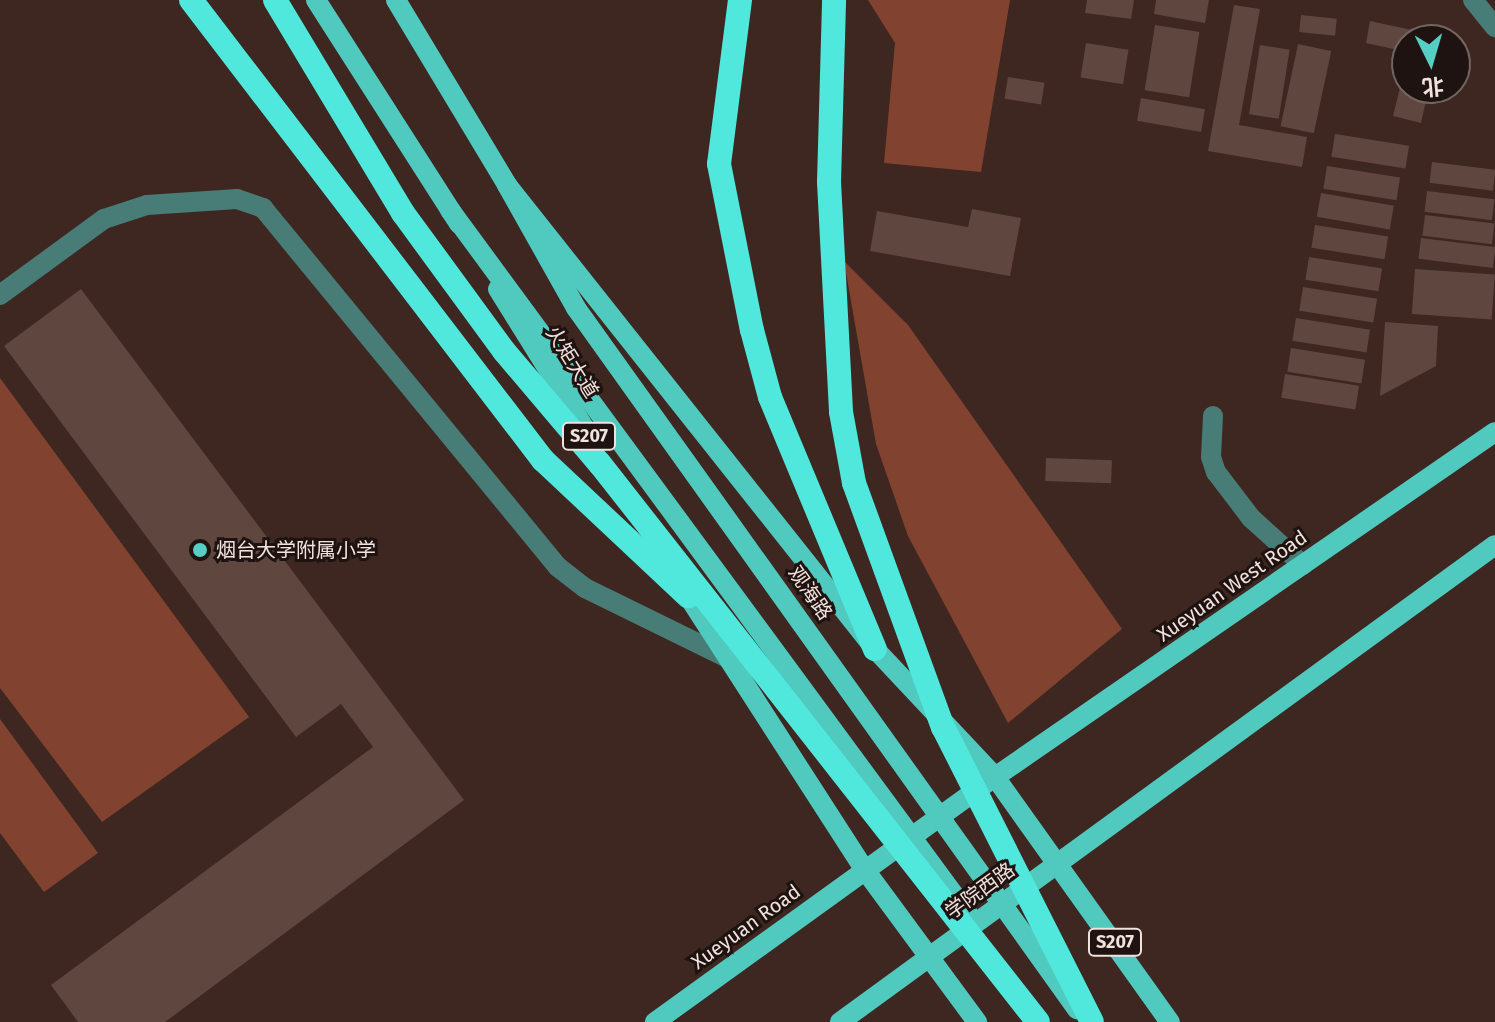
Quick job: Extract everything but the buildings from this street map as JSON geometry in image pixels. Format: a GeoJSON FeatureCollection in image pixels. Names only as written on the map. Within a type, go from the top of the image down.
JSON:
{"type":"FeatureCollection","features":[{"type":"Feature","properties":{"kind":"highway"},"geometry":{"type":"LineString","coordinates":[[191,0],[543,460],[688,596]]}},
{"type":"Feature","properties":{"kind":"highway"},"geometry":{"type":"LineString","coordinates":[[275,0],[403,213],[504,351],[600,464],[1038,1022]]}},
{"type":"Feature","properties":{"kind":"highway"},"geometry":{"type":"LineString","coordinates":[[740,0],[719,164],[752,330],[770,397],[875,649]]}},
{"type":"Feature","properties":{"kind":"highway"},"geometry":{"type":"LineString","coordinates":[[834,0],[829,182],[841,412],[854,483],[943,727],[1092,1022]]}},
{"type":"Feature","properties":{"kind":"main road","name":"火矩大道"},"geometry":{"type":"LineString","coordinates":[[316,0],[450,210],[688,596],[865,870]]}},
{"type":"Feature","properties":{"kind":"main road","name":"S207"},"geometry":{"type":"LineString","coordinates":[[396,0],[507,185],[875,649],[995,777],[1059,862],[1170,1022]]}},
{"type":"Feature","properties":{"kind":"main road","name":"观海路"},"geometry":{"type":"LineString","coordinates":[[507,185],[576,308],[1086,1022]]}},
{"type":"Feature","properties":{"kind":"main road"},"geometry":{"type":"LineString","coordinates":[[450,210],[1047,1022]]}},
{"type":"Feature","properties":{"kind":"main road","name":"Xueyuan West Road"},"geometry":{"type":"LineString","coordinates":[[995,777],[1495,432]]}},
{"type":"Feature","properties":{"kind":"main road"},"geometry":{"type":"LineString","coordinates":[[1059,862],[1495,545]]}},
{"type":"Feature","properties":{"kind":"main road"},"geometry":{"type":"LineString","coordinates":[[865,870],[995,777]]}},
{"type":"Feature","properties":{"kind":"main road","name":"学院西路"},"geometry":{"type":"LineString","coordinates":[[929,958],[1059,862]]}},
{"type":"Feature","properties":{"kind":"main road","name":"S207"},"geometry":{"type":"LineString","coordinates":[[865,870],[977,1022]]}},
{"type":"Feature","properties":{"kind":"main road","name":"Xueyuan Road"},"geometry":{"type":"LineString","coordinates":[[655,1022],[865,870]]}},
{"type":"Feature","properties":{"kind":"main road"},"geometry":{"type":"LineString","coordinates":[[840,1022],[929,958]]}},
{"type":"Feature","properties":{"kind":"street"},"geometry":{"type":"LineString","coordinates":[[1473,0],[1495,27]]}},
{"type":"Feature","properties":{"kind":"street"},"geometry":{"type":"LineString","coordinates":[[0,295],[104,219],[147,205],[237,199],[263,208],[558,567],[585,588],[732,660]]}},
{"type":"Feature","properties":{"kind":"street"},"geometry":{"type":"LineString","coordinates":[[1213,416],[1211,457],[1216,472],[1251,518],[1303,565]]}},
{"type":"Feature","properties":{"kind":"shaded area"},"geometry":{"type":"Polygon","coordinates":[[[868,0],[1010,0],[981,172],[884,163],[895,43],[868,0]]]}},
{"type":"Feature","properties":{"kind":"shaded area"},"geometry":{"type":"Polygon","coordinates":[[[844,261],[908,325],[1122,629],[1008,723],[908,536],[876,444],[844,261]]]}},
{"type":"Feature","properties":{"kind":"shaded area"},"geometry":{"type":"Polygon","coordinates":[[[0,378],[249,717],[102,822],[0,688],[0,378]]]}},
{"type":"Feature","properties":{"kind":"shaded area"},"geometry":{"type":"Polygon","coordinates":[[[0,719],[98,853],[44,892],[0,833],[0,719]]]}},
{"type":"Feature","properties":{"kind":"place","name":"烟台大学附属小学"},"geometry":{"type":"Point","coordinates":[200,550]}}]}
